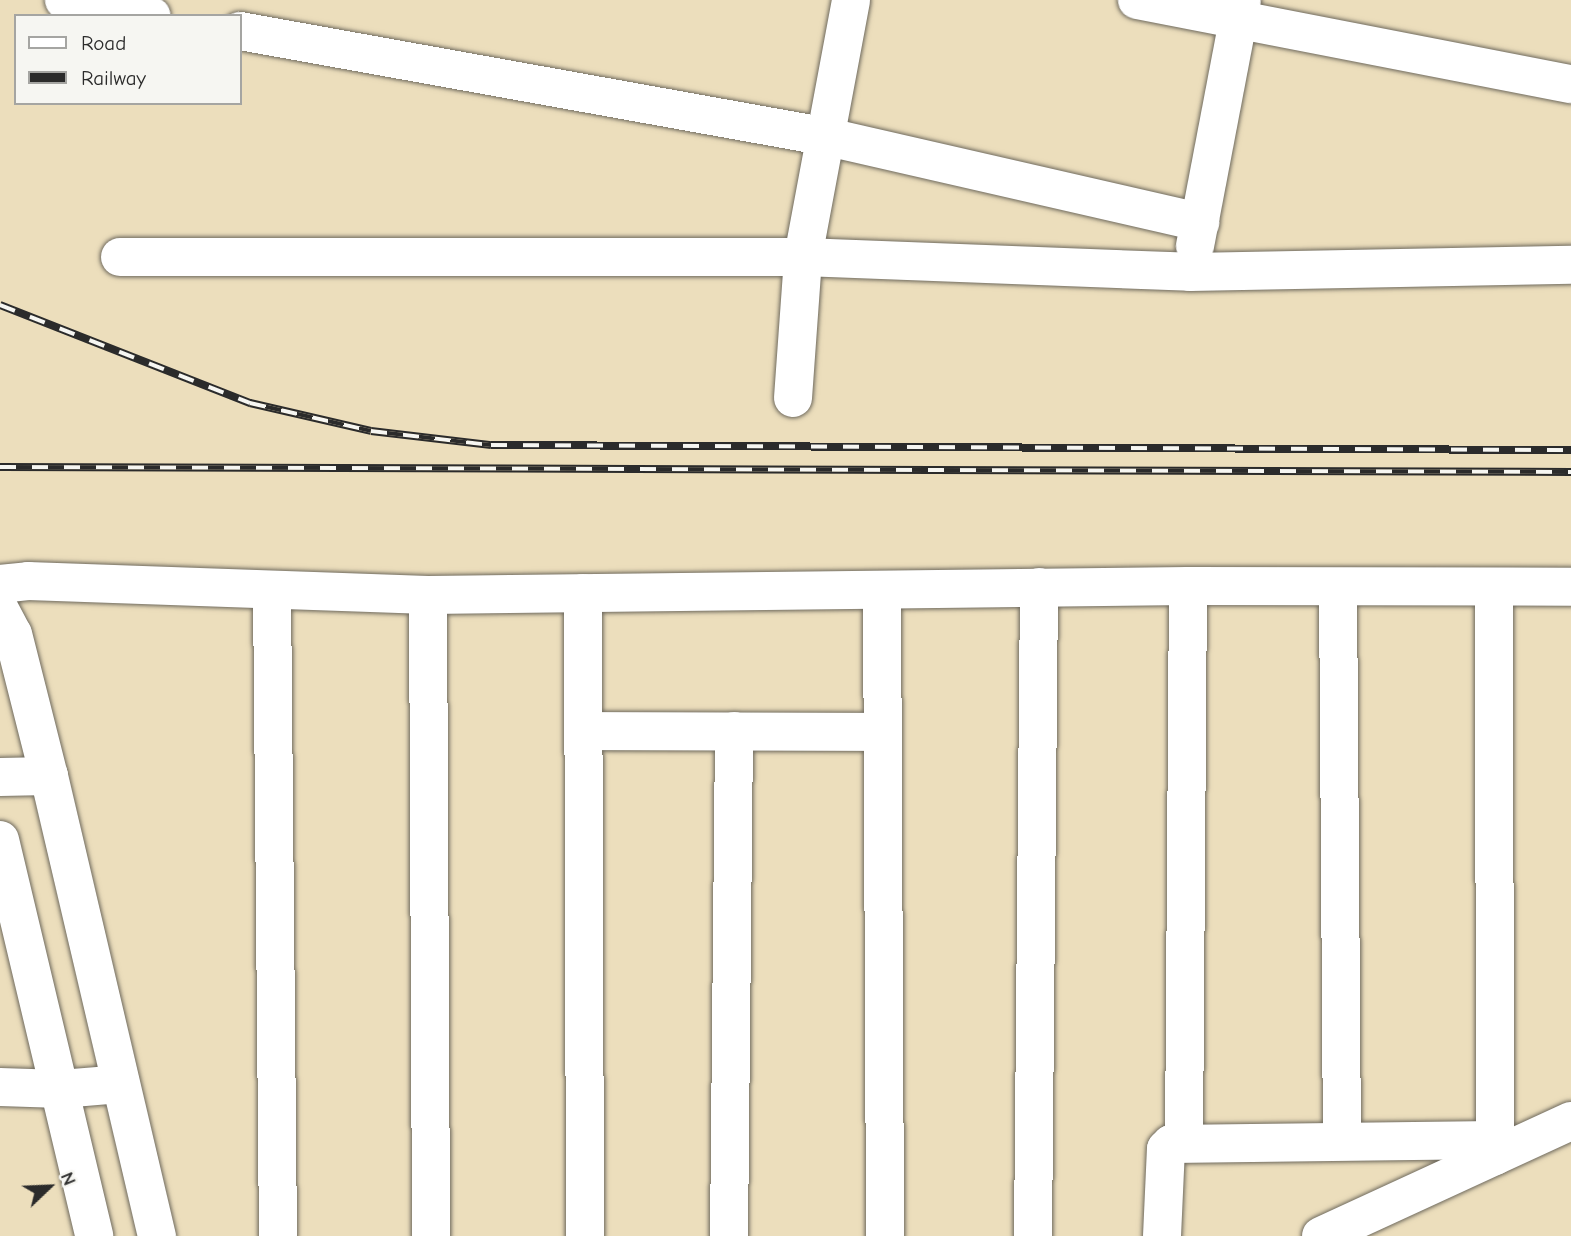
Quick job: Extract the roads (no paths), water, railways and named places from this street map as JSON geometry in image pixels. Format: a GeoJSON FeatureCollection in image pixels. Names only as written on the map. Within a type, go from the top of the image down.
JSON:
{"type":"FeatureCollection","features":[{"type":"Feature","properties":{"kind":"street"},"geometry":{"type":"LineString","coordinates":[[64,0],[141,14]]}},
{"type":"Feature","properties":{"kind":"street"},"geometry":{"type":"LineString","coordinates":[[793,398],[803,257],[828,136],[851,0]]}},
{"type":"Feature","properties":{"kind":"street"},"geometry":{"type":"LineString","coordinates":[[1137,0],[1240,10],[1571,84]]}},
{"type":"Feature","properties":{"kind":"street"},"geometry":{"type":"LineString","coordinates":[[1190,272],[1240,10]]}},
{"type":"Feature","properties":{"kind":"street"},"geometry":{"type":"LineString","coordinates":[[242,32],[828,136],[1200,222]]}},
{"type":"Feature","properties":{"kind":"street"},"geometry":{"type":"LineString","coordinates":[[120,257],[803,257],[1190,272],[1571,265]]}},
{"type":"Feature","properties":{"kind":"street"},"geometry":{"type":"LineString","coordinates":[[0,584],[28,581],[428,596],[1039,587],[1571,587]]}},
{"type":"Feature","properties":{"kind":"street"},"geometry":{"type":"LineString","coordinates":[[1184,1142],[1188,586]]}},
{"type":"Feature","properties":{"kind":"street"},"geometry":{"type":"LineString","coordinates":[[1033,1236],[1039,587]]}},
{"type":"Feature","properties":{"kind":"street"},"geometry":{"type":"LineString","coordinates":[[1338,587],[1342,1141]]}},
{"type":"Feature","properties":{"kind":"street"},"geometry":{"type":"LineString","coordinates":[[1494,587],[1495,1148]]}},
{"type":"Feature","properties":{"kind":"street"},"geometry":{"type":"LineString","coordinates":[[272,590],[278,1236]]}},
{"type":"Feature","properties":{"kind":"street"},"geometry":{"type":"LineString","coordinates":[[883,590],[886,1236]]}},
{"type":"Feature","properties":{"kind":"street"},"geometry":{"type":"LineString","coordinates":[[583,593],[585,1236]]}},
{"type":"Feature","properties":{"kind":"street"},"geometry":{"type":"LineString","coordinates":[[428,596],[431,1236]]}},
{"type":"Feature","properties":{"kind":"street"},"geometry":{"type":"LineString","coordinates":[[0,610],[13,634],[49,776],[157,1236]]}},
{"type":"Feature","properties":{"kind":"street"},"geometry":{"type":"LineString","coordinates":[[584,731],[883,732]]}},
{"type":"Feature","properties":{"kind":"street"},"geometry":{"type":"LineString","coordinates":[[729,1236],[734,731]]}},
{"type":"Feature","properties":{"kind":"street"},"geometry":{"type":"LineString","coordinates":[[0,776],[49,776]]}},
{"type":"Feature","properties":{"kind":"street"},"geometry":{"type":"LineString","coordinates":[[0,840],[94,1236]]}},
{"type":"Feature","properties":{"kind":"street"},"geometry":{"type":"LineString","coordinates":[[0,1087],[61,1089],[121,1084]]}},
{"type":"Feature","properties":{"kind":"street"},"geometry":{"type":"LineString","coordinates":[[1321,1236],[1495,1148],[1571,1121]]}},
{"type":"Feature","properties":{"kind":"street"},"geometry":{"type":"LineString","coordinates":[[1162,1236],[1166,1149],[1184,1142],[1342,1141],[1495,1148]]}},
{"type":"Feature","properties":{"kind":"railway"},"geometry":{"type":"LineString","coordinates":[[0,305],[250,403],[371,431],[491,445],[1571,450]]}},
{"type":"Feature","properties":{"kind":"railway"},"geometry":{"type":"LineString","coordinates":[[0,467],[1571,472]]}}]}
